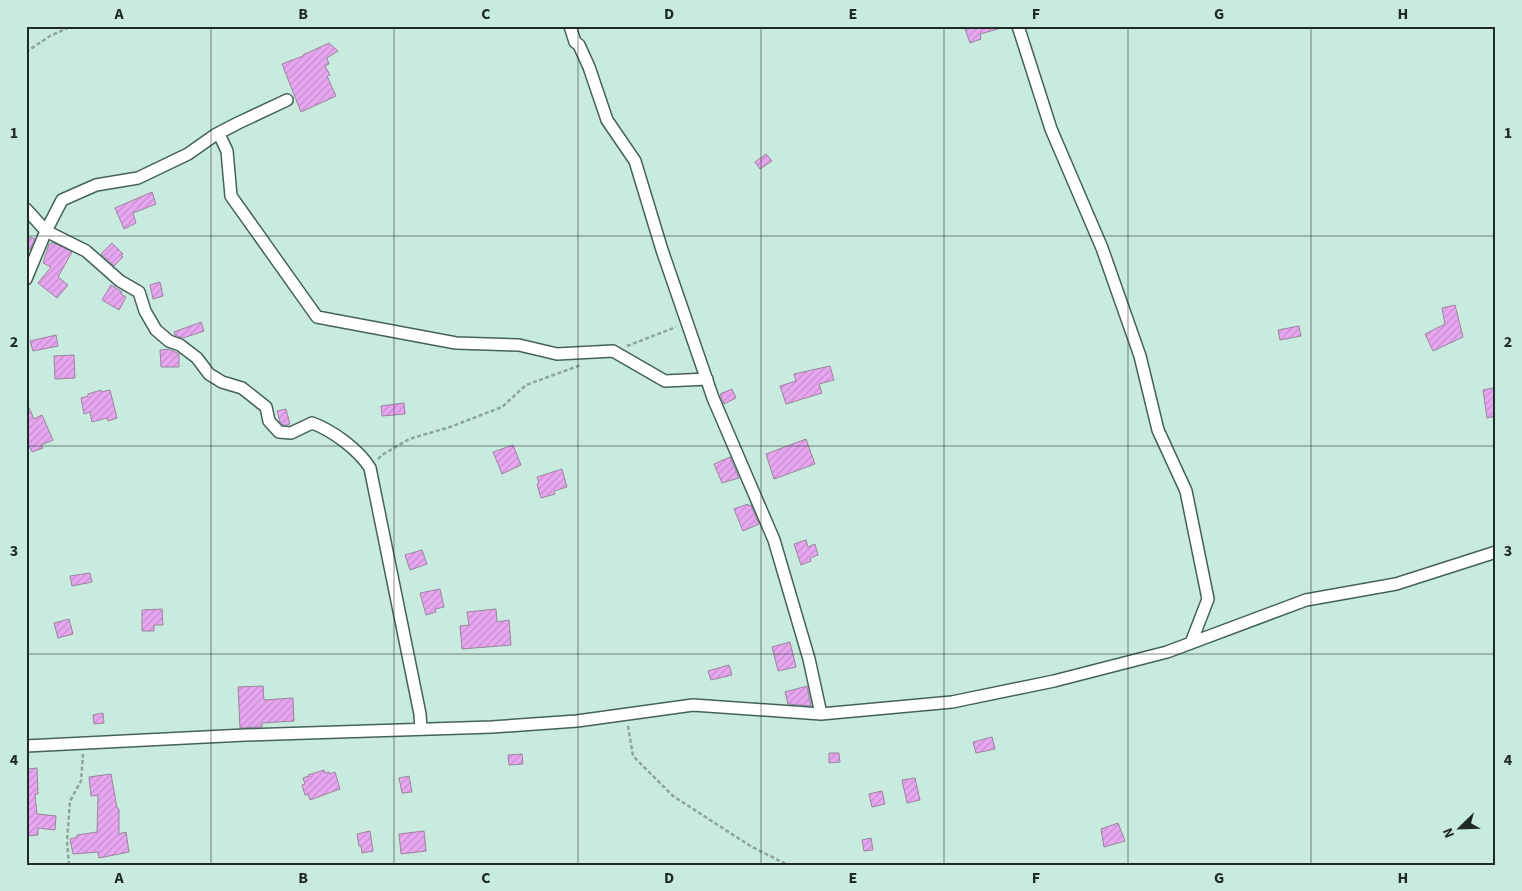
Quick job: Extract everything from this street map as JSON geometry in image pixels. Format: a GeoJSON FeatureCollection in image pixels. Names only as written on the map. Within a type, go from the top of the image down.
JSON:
{"type":"FeatureCollection","features":[{"type":"Feature","properties":{"kind":"street"},"geometry":{"type":"LineString","coordinates":[[570,26],[575,42],[579,45],[589,67],[606,120],[635,161],[687,325],[707,380],[774,540],[809,659],[821,714]]}},
{"type":"Feature","properties":{"kind":"street"},"geometry":{"type":"LineString","coordinates":[[1018,26],[1051,129],[1102,248],[1134,338],[1158,430],[1186,491],[1208,599],[1191,643]]}},
{"type":"Feature","properties":{"kind":"street"},"geometry":{"type":"LineString","coordinates":[[26,279],[46,231],[62,200],[96,185],[138,178],[188,154],[219,134],[287,100]]}},
{"type":"Feature","properties":{"kind":"street"},"geometry":{"type":"LineString","coordinates":[[219,134],[228,151],[231,196],[317,317],[456,343],[519,345],[557,354],[613,351],[664,381],[707,380]]}},
{"type":"Feature","properties":{"kind":"street"},"geometry":{"type":"LineString","coordinates":[[26,209],[46,231],[86,251],[120,281],[139,292],[145,311],[156,330],[197,358],[209,374],[222,382],[242,388],[266,407],[269,421],[279,432],[291,433],[312,424],[325,428],[364,458],[370,468],[420,714],[421,729]]}},
{"type":"Feature","properties":{"kind":"street"},"geometry":{"type":"LineString","coordinates":[[26,746],[577,721],[693,705],[821,714],[952,702],[1054,681],[1168,652],[1306,600],[1396,584],[1496,552]]}},
{"type":"Feature","properties":{"kind":"path"},"geometry":{"type":"LineString","coordinates":[[26,52],[50,36],[72,26]]}},
{"type":"Feature","properties":{"kind":"path"},"geometry":{"type":"LineString","coordinates":[[613,351],[673,328],[687,325]]}},
{"type":"Feature","properties":{"kind":"path"},"geometry":{"type":"LineString","coordinates":[[370,468],[382,455],[409,439],[450,427],[502,407],[526,385],[588,362]]}},
{"type":"Feature","properties":{"kind":"path"},"geometry":{"type":"LineString","coordinates":[[626,714],[633,756],[673,796],[752,847],[788,865]]}},
{"type":"Feature","properties":{"kind":"path"},"geometry":{"type":"LineString","coordinates":[[69,865],[66,841],[70,801],[81,781],[83,743]]}},
{"type":"Feature","properties":{"kind":"building"},"geometry":{"type":"Polygon","coordinates":[[[972,26],[998,26],[998,29],[980,34],[981,39],[970,43],[965,29],[972,26]]]}},
{"type":"Feature","properties":{"kind":"building"},"geometry":{"type":"Polygon","coordinates":[[[329,43],[338,51],[327,58],[329,64],[325,66],[330,75],[327,76],[336,96],[301,112],[282,64],[329,43]]]}},
{"type":"Feature","properties":{"kind":"building"},"geometry":{"type":"Polygon","coordinates":[[[766,154],[772,161],[760,169],[755,162],[766,154]]]}},
{"type":"Feature","properties":{"kind":"building"},"geometry":{"type":"Polygon","coordinates":[[[152,192],[156,204],[133,213],[136,223],[124,229],[115,208],[152,192]]]}},
{"type":"Feature","properties":{"kind":"building"},"geometry":{"type":"Polygon","coordinates":[[[26,236],[35,239],[30,250],[26,248],[26,236]]]}},
{"type":"Feature","properties":{"kind":"building"},"geometry":{"type":"Polygon","coordinates":[[[52,242],[72,252],[58,277],[68,285],[57,298],[38,283],[51,267],[43,263],[49,244],[52,242]]]}},
{"type":"Feature","properties":{"kind":"building"},"geometry":{"type":"Polygon","coordinates":[[[112,243],[123,254],[121,256],[123,257],[114,266],[101,254],[112,243]]]}},
{"type":"Feature","properties":{"kind":"building"},"geometry":{"type":"Polygon","coordinates":[[[160,282],[163,296],[153,299],[150,285],[160,282]]]}},
{"type":"Feature","properties":{"kind":"building"},"geometry":{"type":"Polygon","coordinates":[[[111,285],[126,297],[119,310],[102,300],[111,285]]]}},
{"type":"Feature","properties":{"kind":"building"},"geometry":{"type":"Polygon","coordinates":[[[1455,305],[1463,337],[1433,351],[1425,334],[1445,324],[1442,308],[1455,305]]]}},
{"type":"Feature","properties":{"kind":"building"},"geometry":{"type":"Polygon","coordinates":[[[201,322],[204,331],[183,338],[175,335],[174,332],[201,322]]]}},
{"type":"Feature","properties":{"kind":"building"},"geometry":{"type":"Polygon","coordinates":[[[1299,326],[1301,336],[1280,340],[1278,330],[1299,326]]]}},
{"type":"Feature","properties":{"kind":"building"},"geometry":{"type":"Polygon","coordinates":[[[56,335],[58,346],[33,351],[30,341],[56,335]]]}},
{"type":"Feature","properties":{"kind":"building"},"geometry":{"type":"Polygon","coordinates":[[[169,349],[179,354],[179,367],[161,367],[160,350],[169,349]]]}},
{"type":"Feature","properties":{"kind":"building"},"geometry":{"type":"Polygon","coordinates":[[[74,355],[75,378],[55,379],[54,356],[74,355]]]}},
{"type":"Feature","properties":{"kind":"building"},"geometry":{"type":"Polygon","coordinates":[[[830,366],[834,380],[819,384],[822,393],[786,404],[780,386],[796,381],[794,374],[830,366]]]}},
{"type":"Feature","properties":{"kind":"building"},"geometry":{"type":"Polygon","coordinates":[[[1494,388],[1496,416],[1487,418],[1483,390],[1494,388]]]}},
{"type":"Feature","properties":{"kind":"building"},"geometry":{"type":"Polygon","coordinates":[[[732,389],[736,398],[724,404],[720,394],[732,389]]]}},
{"type":"Feature","properties":{"kind":"building"},"geometry":{"type":"Polygon","coordinates":[[[101,390],[101,392],[110,390],[117,418],[108,421],[107,418],[92,422],[90,412],[84,414],[81,398],[101,390]]]}},
{"type":"Feature","properties":{"kind":"building"},"geometry":{"type":"Polygon","coordinates":[[[26,401],[34,419],[42,415],[53,440],[41,445],[43,448],[32,452],[26,440],[26,401]]]}},
{"type":"Feature","properties":{"kind":"building"},"geometry":{"type":"Polygon","coordinates":[[[404,403],[405,414],[382,416],[381,406],[404,403]]]}},
{"type":"Feature","properties":{"kind":"building"},"geometry":{"type":"Polygon","coordinates":[[[286,409],[290,424],[283,425],[280,422],[277,411],[286,409]]]}},
{"type":"Feature","properties":{"kind":"building"},"geometry":{"type":"Polygon","coordinates":[[[806,439],[815,464],[774,479],[766,454],[806,439]]]}},
{"type":"Feature","properties":{"kind":"building"},"geometry":{"type":"Polygon","coordinates":[[[513,445],[521,465],[502,474],[493,452],[513,445]]]}},
{"type":"Feature","properties":{"kind":"building"},"geometry":{"type":"Polygon","coordinates":[[[730,457],[739,478],[722,483],[714,464],[730,457]]]}},
{"type":"Feature","properties":{"kind":"building"},"geometry":{"type":"Polygon","coordinates":[[[562,469],[567,487],[554,491],[555,494],[541,498],[537,477],[562,469]]]}},
{"type":"Feature","properties":{"kind":"building"},"geometry":{"type":"Polygon","coordinates":[[[748,504],[749,506],[751,505],[759,524],[743,531],[734,509],[748,504]]]}},
{"type":"Feature","properties":{"kind":"building"},"geometry":{"type":"Polygon","coordinates":[[[806,540],[808,547],[815,544],[818,555],[810,558],[811,561],[801,565],[794,544],[806,540]]]}},
{"type":"Feature","properties":{"kind":"building"},"geometry":{"type":"Polygon","coordinates":[[[422,550],[427,564],[410,570],[405,555],[422,550]]]}},
{"type":"Feature","properties":{"kind":"building"},"geometry":{"type":"Polygon","coordinates":[[[90,573],[92,582],[72,586],[70,576],[90,573]]]}},
{"type":"Feature","properties":{"kind":"building"},"geometry":{"type":"Polygon","coordinates":[[[440,589],[444,607],[435,609],[436,612],[426,615],[420,593],[440,589]]]}},
{"type":"Feature","properties":{"kind":"building"},"geometry":{"type":"Polygon","coordinates":[[[162,609],[163,625],[154,625],[154,631],[142,631],[142,610],[162,609]]]}},
{"type":"Feature","properties":{"kind":"building"},"geometry":{"type":"Polygon","coordinates":[[[496,609],[497,622],[509,620],[511,645],[462,649],[460,626],[469,625],[467,612],[496,609]]]}},
{"type":"Feature","properties":{"kind":"building"},"geometry":{"type":"Polygon","coordinates":[[[69,619],[73,634],[58,638],[54,623],[69,619]]]}},
{"type":"Feature","properties":{"kind":"building"},"geometry":{"type":"Polygon","coordinates":[[[790,642],[796,667],[778,671],[772,647],[790,642]]]}},
{"type":"Feature","properties":{"kind":"building"},"geometry":{"type":"Polygon","coordinates":[[[729,665],[732,675],[711,680],[708,671],[729,665]]]}},
{"type":"Feature","properties":{"kind":"building"},"geometry":{"type":"Polygon","coordinates":[[[263,686],[264,700],[293,698],[294,721],[262,723],[262,727],[240,728],[238,687],[263,686]]]}},
{"type":"Feature","properties":{"kind":"building"},"geometry":{"type":"Polygon","coordinates":[[[807,686],[811,706],[788,704],[785,692],[807,686]]]}},
{"type":"Feature","properties":{"kind":"building"},"geometry":{"type":"Polygon","coordinates":[[[103,713],[104,723],[94,724],[93,715],[103,713]]]}},
{"type":"Feature","properties":{"kind":"building"},"geometry":{"type":"Polygon","coordinates":[[[992,737],[995,749],[976,753],[973,742],[992,737]]]}},
{"type":"Feature","properties":{"kind":"building"},"geometry":{"type":"Polygon","coordinates":[[[829,753],[839,753],[840,762],[829,763],[829,753]]]}},
{"type":"Feature","properties":{"kind":"building"},"geometry":{"type":"Polygon","coordinates":[[[522,754],[523,764],[509,765],[508,755],[522,754]]]}},
{"type":"Feature","properties":{"kind":"building"},"geometry":{"type":"Polygon","coordinates":[[[37,768],[38,794],[35,794],[37,814],[56,816],[55,830],[38,828],[38,835],[26,836],[27,769],[37,768]]]}},
{"type":"Feature","properties":{"kind":"building"},"geometry":{"type":"Polygon","coordinates":[[[324,770],[325,773],[329,772],[330,774],[335,772],[340,789],[310,800],[308,794],[305,795],[302,785],[305,784],[303,778],[324,770]]]}},
{"type":"Feature","properties":{"kind":"building"},"geometry":{"type":"Polygon","coordinates":[[[111,774],[117,808],[119,809],[119,834],[126,832],[129,852],[99,858],[98,852],[73,854],[70,839],[77,837],[77,835],[97,832],[98,795],[91,796],[89,777],[111,774]]]}},
{"type":"Feature","properties":{"kind":"building"},"geometry":{"type":"Polygon","coordinates":[[[409,776],[412,792],[402,793],[399,778],[409,776]]]}},
{"type":"Feature","properties":{"kind":"building"},"geometry":{"type":"Polygon","coordinates":[[[915,778],[920,800],[907,803],[902,780],[915,778]]]}},
{"type":"Feature","properties":{"kind":"building"},"geometry":{"type":"Polygon","coordinates":[[[882,791],[885,804],[872,807],[869,794],[882,791]]]}},
{"type":"Feature","properties":{"kind":"building"},"geometry":{"type":"Polygon","coordinates":[[[1118,823],[1125,841],[1104,847],[1101,829],[1118,823]]]}},
{"type":"Feature","properties":{"kind":"building"},"geometry":{"type":"Polygon","coordinates":[[[370,831],[373,851],[362,853],[357,834],[370,831]]]}},
{"type":"Feature","properties":{"kind":"building"},"geometry":{"type":"Polygon","coordinates":[[[424,831],[426,851],[401,854],[399,834],[424,831]]]}},
{"type":"Feature","properties":{"kind":"building"},"geometry":{"type":"Polygon","coordinates":[[[871,838],[873,850],[864,851],[862,840],[871,838]]]}}]}
